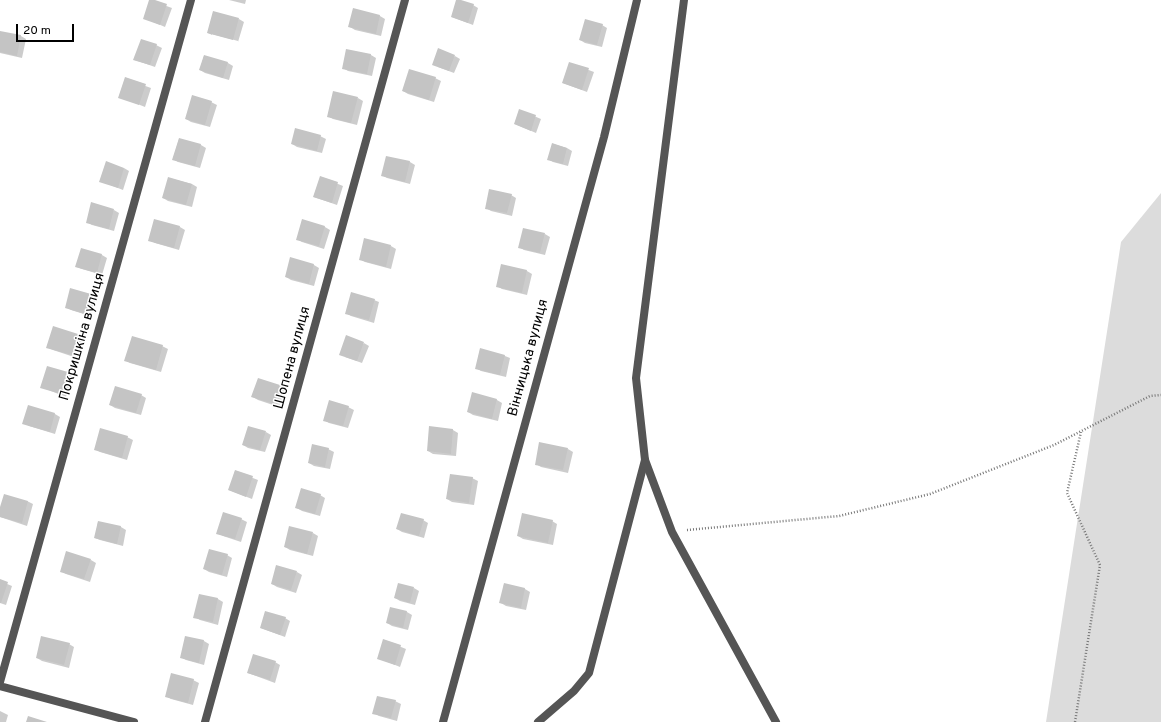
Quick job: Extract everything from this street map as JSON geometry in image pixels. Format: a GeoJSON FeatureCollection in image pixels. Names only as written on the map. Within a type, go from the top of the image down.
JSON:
{"type":"FeatureCollection","features":[{"type":"Feature","properties":{"kind":"street","name":"Покришкіна вулиця"},"geometry":{"type":"LineString","coordinates":[[0,682],[191,0]]}},
{"type":"Feature","properties":{"kind":"street","name":"Шопена вулиця"},"geometry":{"type":"LineString","coordinates":[[205,722],[405,0]]}},
{"type":"Feature","properties":{"kind":"street","name":"Вінницька вулиця"},"geometry":{"type":"LineString","coordinates":[[443,722],[604,137],[637,0]]}},
{"type":"Feature","properties":{"kind":"street"},"geometry":{"type":"LineString","coordinates":[[684,0],[636,378],[645,460],[672,532],[776,722]]}},
{"type":"Feature","properties":{"kind":"street"},"geometry":{"type":"LineString","coordinates":[[538,722],[574,692],[589,673],[645,460]]}},
{"type":"Feature","properties":{"kind":"street"},"geometry":{"type":"LineString","coordinates":[[0,686],[134,722]]}},
{"type":"Feature","properties":{"kind":"path"},"geometry":{"type":"LineString","coordinates":[[672,532],[839,516],[930,494],[1054,445],[1150,396],[1161,395]]}},
{"type":"Feature","properties":{"kind":"path"},"geometry":{"type":"LineString","coordinates":[[1075,722],[1100,565],[1067,493],[1081,431]]}},
{"type":"Feature","properties":{"kind":"shaded area"},"geometry":{"type":"Polygon","coordinates":[[[1161,193],[1161,722],[1046,722],[1121,242],[1161,193]]]}},
{"type":"Feature","properties":{"kind":"building"},"geometry":{"type":"Polygon","coordinates":[[[149,0],[155,0],[167,4],[160,25],[143,19],[149,0]]]}},
{"type":"Feature","properties":{"kind":"building"},"geometry":{"type":"Polygon","coordinates":[[[456,0],[474,4],[468,23],[451,17],[456,0]]]}},
{"type":"Feature","properties":{"kind":"building"},"geometry":{"type":"Polygon","coordinates":[[[353,8],[380,15],[376,34],[348,27],[353,8]]]}},
{"type":"Feature","properties":{"kind":"building"},"geometry":{"type":"Polygon","coordinates":[[[213,11],[239,18],[233,40],[207,33],[213,11]]]}},
{"type":"Feature","properties":{"kind":"building"},"geometry":{"type":"Polygon","coordinates":[[[585,19],[603,24],[597,45],[579,40],[585,19]]]}},
{"type":"Feature","properties":{"kind":"building"},"geometry":{"type":"Polygon","coordinates":[[[0,31],[21,35],[17,56],[0,52],[0,31]]]}},
{"type":"Feature","properties":{"kind":"building"},"geometry":{"type":"Polygon","coordinates":[[[141,39],[157,44],[150,65],[133,60],[141,39]]]}},
{"type":"Feature","properties":{"kind":"building"},"geometry":{"type":"Polygon","coordinates":[[[438,48],[455,55],[449,71],[432,65],[438,48]]]}},
{"type":"Feature","properties":{"kind":"building"},"geometry":{"type":"Polygon","coordinates":[[[346,49],[371,54],[367,74],[342,69],[346,49]]]}},
{"type":"Feature","properties":{"kind":"building"},"geometry":{"type":"Polygon","coordinates":[[[204,55],[228,62],[223,78],[199,70],[204,55]]]}},
{"type":"Feature","properties":{"kind":"building"},"geometry":{"type":"Polygon","coordinates":[[[569,62],[589,68],[582,90],[562,83],[569,62]]]}},
{"type":"Feature","properties":{"kind":"building"},"geometry":{"type":"Polygon","coordinates":[[[409,69],[436,77],[429,100],[402,91],[409,69]]]}},
{"type":"Feature","properties":{"kind":"building"},"geometry":{"type":"Polygon","coordinates":[[[125,77],[146,84],[139,105],[118,98],[125,77]]]}},
{"type":"Feature","properties":{"kind":"building"},"geometry":{"type":"Polygon","coordinates":[[[333,91],[358,97],[351,123],[327,117],[333,91]]]}},
{"type":"Feature","properties":{"kind":"building"},"geometry":{"type":"Polygon","coordinates":[[[192,95],[212,101],[205,125],[185,119],[192,95]]]}},
{"type":"Feature","properties":{"kind":"building"},"geometry":{"type":"Polygon","coordinates":[[[519,109],[536,115],[531,131],[514,124],[519,109]]]}},
{"type":"Feature","properties":{"kind":"building"},"geometry":{"type":"Polygon","coordinates":[[[295,128],[321,135],[317,151],[291,144],[295,128]]]}},
{"type":"Feature","properties":{"kind":"building"},"geometry":{"type":"Polygon","coordinates":[[[179,138],[201,144],[195,166],[172,160],[179,138]]]}},
{"type":"Feature","properties":{"kind":"building"},"geometry":{"type":"Polygon","coordinates":[[[552,143],[567,148],[563,164],[547,160],[552,143]]]}},
{"type":"Feature","properties":{"kind":"building"},"geometry":{"type":"Polygon","coordinates":[[[386,156],[410,161],[405,182],[381,176],[386,156]]]}},
{"type":"Feature","properties":{"kind":"building"},"geometry":{"type":"Polygon","coordinates":[[[106,161],[124,168],[118,188],[99,182],[106,161]]]}},
{"type":"Feature","properties":{"kind":"building"},"geometry":{"type":"Polygon","coordinates":[[[320,176],[338,182],[332,203],[313,197],[320,176]]]}},
{"type":"Feature","properties":{"kind":"building"},"geometry":{"type":"Polygon","coordinates":[[[168,177],[192,184],[186,205],[162,198],[168,177]]]}},
{"type":"Feature","properties":{"kind":"building"},"geometry":{"type":"Polygon","coordinates":[[[489,189],[512,194],[507,213],[485,209],[489,189]]]}},
{"type":"Feature","properties":{"kind":"building"},"geometry":{"type":"Polygon","coordinates":[[[91,202],[114,209],[109,229],[86,223],[91,202]]]}},
{"type":"Feature","properties":{"kind":"building"},"geometry":{"type":"Polygon","coordinates":[[[154,219],[180,226],[174,248],[148,241],[154,219]]]}},
{"type":"Feature","properties":{"kind":"building"},"geometry":{"type":"Polygon","coordinates":[[[302,219],[325,226],[319,246],[296,240],[302,219]]]}},
{"type":"Feature","properties":{"kind":"building"},"geometry":{"type":"Polygon","coordinates":[[[523,228],[545,233],[540,253],[518,248],[523,228]]]}},
{"type":"Feature","properties":{"kind":"building"},"geometry":{"type":"Polygon","coordinates":[[[364,238],[391,245],[386,267],[359,260],[364,238]]]}},
{"type":"Feature","properties":{"kind":"building"},"geometry":{"type":"Polygon","coordinates":[[[81,248],[102,254],[97,273],[75,267],[81,248]]]}},
{"type":"Feature","properties":{"kind":"building"},"geometry":{"type":"Polygon","coordinates":[[[290,257],[314,264],[309,284],[285,277],[290,257]]]}},
{"type":"Feature","properties":{"kind":"building"},"geometry":{"type":"Polygon","coordinates":[[[501,264],[527,270],[522,293],[496,287],[501,264]]]}},
{"type":"Feature","properties":{"kind":"building"},"geometry":{"type":"Polygon","coordinates":[[[70,288],[91,294],[85,314],[65,308],[70,288]]]}},
{"type":"Feature","properties":{"kind":"building"},"geometry":{"type":"Polygon","coordinates":[[[351,292],[375,299],[369,320],[345,314],[351,292]]]}},
{"type":"Feature","properties":{"kind":"building"},"geometry":{"type":"Polygon","coordinates":[[[53,326],[78,334],[72,355],[46,348],[53,326]]]}},
{"type":"Feature","properties":{"kind":"building"},"geometry":{"type":"Polygon","coordinates":[[[346,335],[364,342],[357,361],[339,355],[346,335]]]}},
{"type":"Feature","properties":{"kind":"building"},"geometry":{"type":"Polygon","coordinates":[[[132,336],[163,345],[156,370],[124,361],[132,336]]]}},
{"type":"Feature","properties":{"kind":"building"},"geometry":{"type":"Polygon","coordinates":[[[480,348],[505,355],[500,375],[475,369],[480,348]]]}},
{"type":"Feature","properties":{"kind":"building"},"geometry":{"type":"Polygon","coordinates":[[[47,366],[68,372],[61,394],[40,388],[47,366]]]}},
{"type":"Feature","properties":{"kind":"building"},"geometry":{"type":"Polygon","coordinates":[[[258,378],[280,385],[274,404],[251,397],[258,378]]]}},
{"type":"Feature","properties":{"kind":"building"},"geometry":{"type":"Polygon","coordinates":[[[115,386],[142,394],[136,413],[109,405],[115,386]]]}},
{"type":"Feature","properties":{"kind":"building"},"geometry":{"type":"Polygon","coordinates":[[[472,392],[497,399],[492,419],[467,412],[472,392]]]}},
{"type":"Feature","properties":{"kind":"building"},"geometry":{"type":"Polygon","coordinates":[[[329,400],[349,406],[343,426],[323,421],[329,400]]]}},
{"type":"Feature","properties":{"kind":"building"},"geometry":{"type":"Polygon","coordinates":[[[28,405],[55,413],[50,432],[22,424],[28,405]]]}},
{"type":"Feature","properties":{"kind":"building"},"geometry":{"type":"Polygon","coordinates":[[[248,426],[266,431],[260,450],[242,445],[248,426]]]}},
{"type":"Feature","properties":{"kind":"building"},"geometry":{"type":"Polygon","coordinates":[[[429,426],[453,429],[451,454],[427,451],[429,426]]]}},
{"type":"Feature","properties":{"kind":"building"},"geometry":{"type":"Polygon","coordinates":[[[100,428],[128,436],[122,458],[94,450],[100,428]]]}},
{"type":"Feature","properties":{"kind":"building"},"geometry":{"type":"Polygon","coordinates":[[[539,442],[568,448],[563,470],[535,465],[539,442]]]}},
{"type":"Feature","properties":{"kind":"building"},"geometry":{"type":"Polygon","coordinates":[[[312,444],[329,448],[325,467],[308,463],[312,444]]]}},
{"type":"Feature","properties":{"kind":"building"},"geometry":{"type":"Polygon","coordinates":[[[235,470],[253,476],[246,497],[228,490],[235,470]]]}},
{"type":"Feature","properties":{"kind":"building"},"geometry":{"type":"Polygon","coordinates":[[[450,474],[473,477],[469,503],[446,499],[450,474]]]}},
{"type":"Feature","properties":{"kind":"building"},"geometry":{"type":"Polygon","coordinates":[[[301,488],[321,494],[315,514],[295,508],[301,488]]]}},
{"type":"Feature","properties":{"kind":"building"},"geometry":{"type":"Polygon","coordinates":[[[4,494],[28,501],[22,523],[0,517],[0,507],[4,494]]]}},
{"type":"Feature","properties":{"kind":"building"},"geometry":{"type":"Polygon","coordinates":[[[223,512],[242,518],[235,539],[216,534],[223,512]]]}},
{"type":"Feature","properties":{"kind":"building"},"geometry":{"type":"Polygon","coordinates":[[[401,513],[424,519],[419,536],[396,529],[401,513]]]}},
{"type":"Feature","properties":{"kind":"building"},"geometry":{"type":"Polygon","coordinates":[[[522,513],[553,520],[548,543],[517,536],[522,513]]]}},
{"type":"Feature","properties":{"kind":"building"},"geometry":{"type":"Polygon","coordinates":[[[98,521],[121,526],[117,544],[94,538],[98,521]]]}},
{"type":"Feature","properties":{"kind":"building"},"geometry":{"type":"Polygon","coordinates":[[[289,526],[313,532],[307,554],[284,547],[289,526]]]}},
{"type":"Feature","properties":{"kind":"building"},"geometry":{"type":"Polygon","coordinates":[[[209,549],[228,554],[222,575],[203,569],[209,549]]]}},
{"type":"Feature","properties":{"kind":"building"},"geometry":{"type":"Polygon","coordinates":[[[66,551],[91,559],[84,579],[60,572],[66,551]]]}},
{"type":"Feature","properties":{"kind":"building"},"geometry":{"type":"Polygon","coordinates":[[[276,565],[297,571],[291,590],[271,584],[276,565]]]}},
{"type":"Feature","properties":{"kind":"building"},"geometry":{"type":"Polygon","coordinates":[[[0,579],[8,582],[1,603],[0,603],[0,579]]]}},
{"type":"Feature","properties":{"kind":"building"},"geometry":{"type":"Polygon","coordinates":[[[398,583],[414,587],[410,603],[394,598],[398,583]]]}},
{"type":"Feature","properties":{"kind":"building"},"geometry":{"type":"Polygon","coordinates":[[[504,583],[525,588],[521,608],[499,603],[504,583]]]}},
{"type":"Feature","properties":{"kind":"building"},"geometry":{"type":"Polygon","coordinates":[[[199,594],[218,598],[213,622],[193,618],[199,594]]]}},
{"type":"Feature","properties":{"kind":"building"},"geometry":{"type":"Polygon","coordinates":[[[390,607],[407,611],[403,628],[386,623],[390,607]]]}},
{"type":"Feature","properties":{"kind":"building"},"geometry":{"type":"Polygon","coordinates":[[[265,611],[286,617],[280,635],[260,628],[265,611]]]}},
{"type":"Feature","properties":{"kind":"building"},"geometry":{"type":"Polygon","coordinates":[[[41,636],[70,643],[64,665],[36,658],[41,636]]]}},
{"type":"Feature","properties":{"kind":"building"},"geometry":{"type":"Polygon","coordinates":[[[185,636],[204,640],[199,663],[180,658],[185,636]]]}},
{"type":"Feature","properties":{"kind":"building"},"geometry":{"type":"Polygon","coordinates":[[[383,639],[401,645],[395,665],[377,659],[383,639]]]}},
{"type":"Feature","properties":{"kind":"building"},"geometry":{"type":"Polygon","coordinates":[[[253,654],[276,661],[270,680],[247,673],[253,654]]]}},
{"type":"Feature","properties":{"kind":"building"},"geometry":{"type":"Polygon","coordinates":[[[171,673],[194,679],[188,703],[165,697],[171,673]]]}},
{"type":"Feature","properties":{"kind":"building"},"geometry":{"type":"Polygon","coordinates":[[[377,696],[396,700],[391,718],[372,714],[377,696]]]}},
{"type":"Feature","properties":{"kind":"building"},"geometry":{"type":"Polygon","coordinates":[[[28,716],[47,722],[26,722],[28,716]]]}}]}
